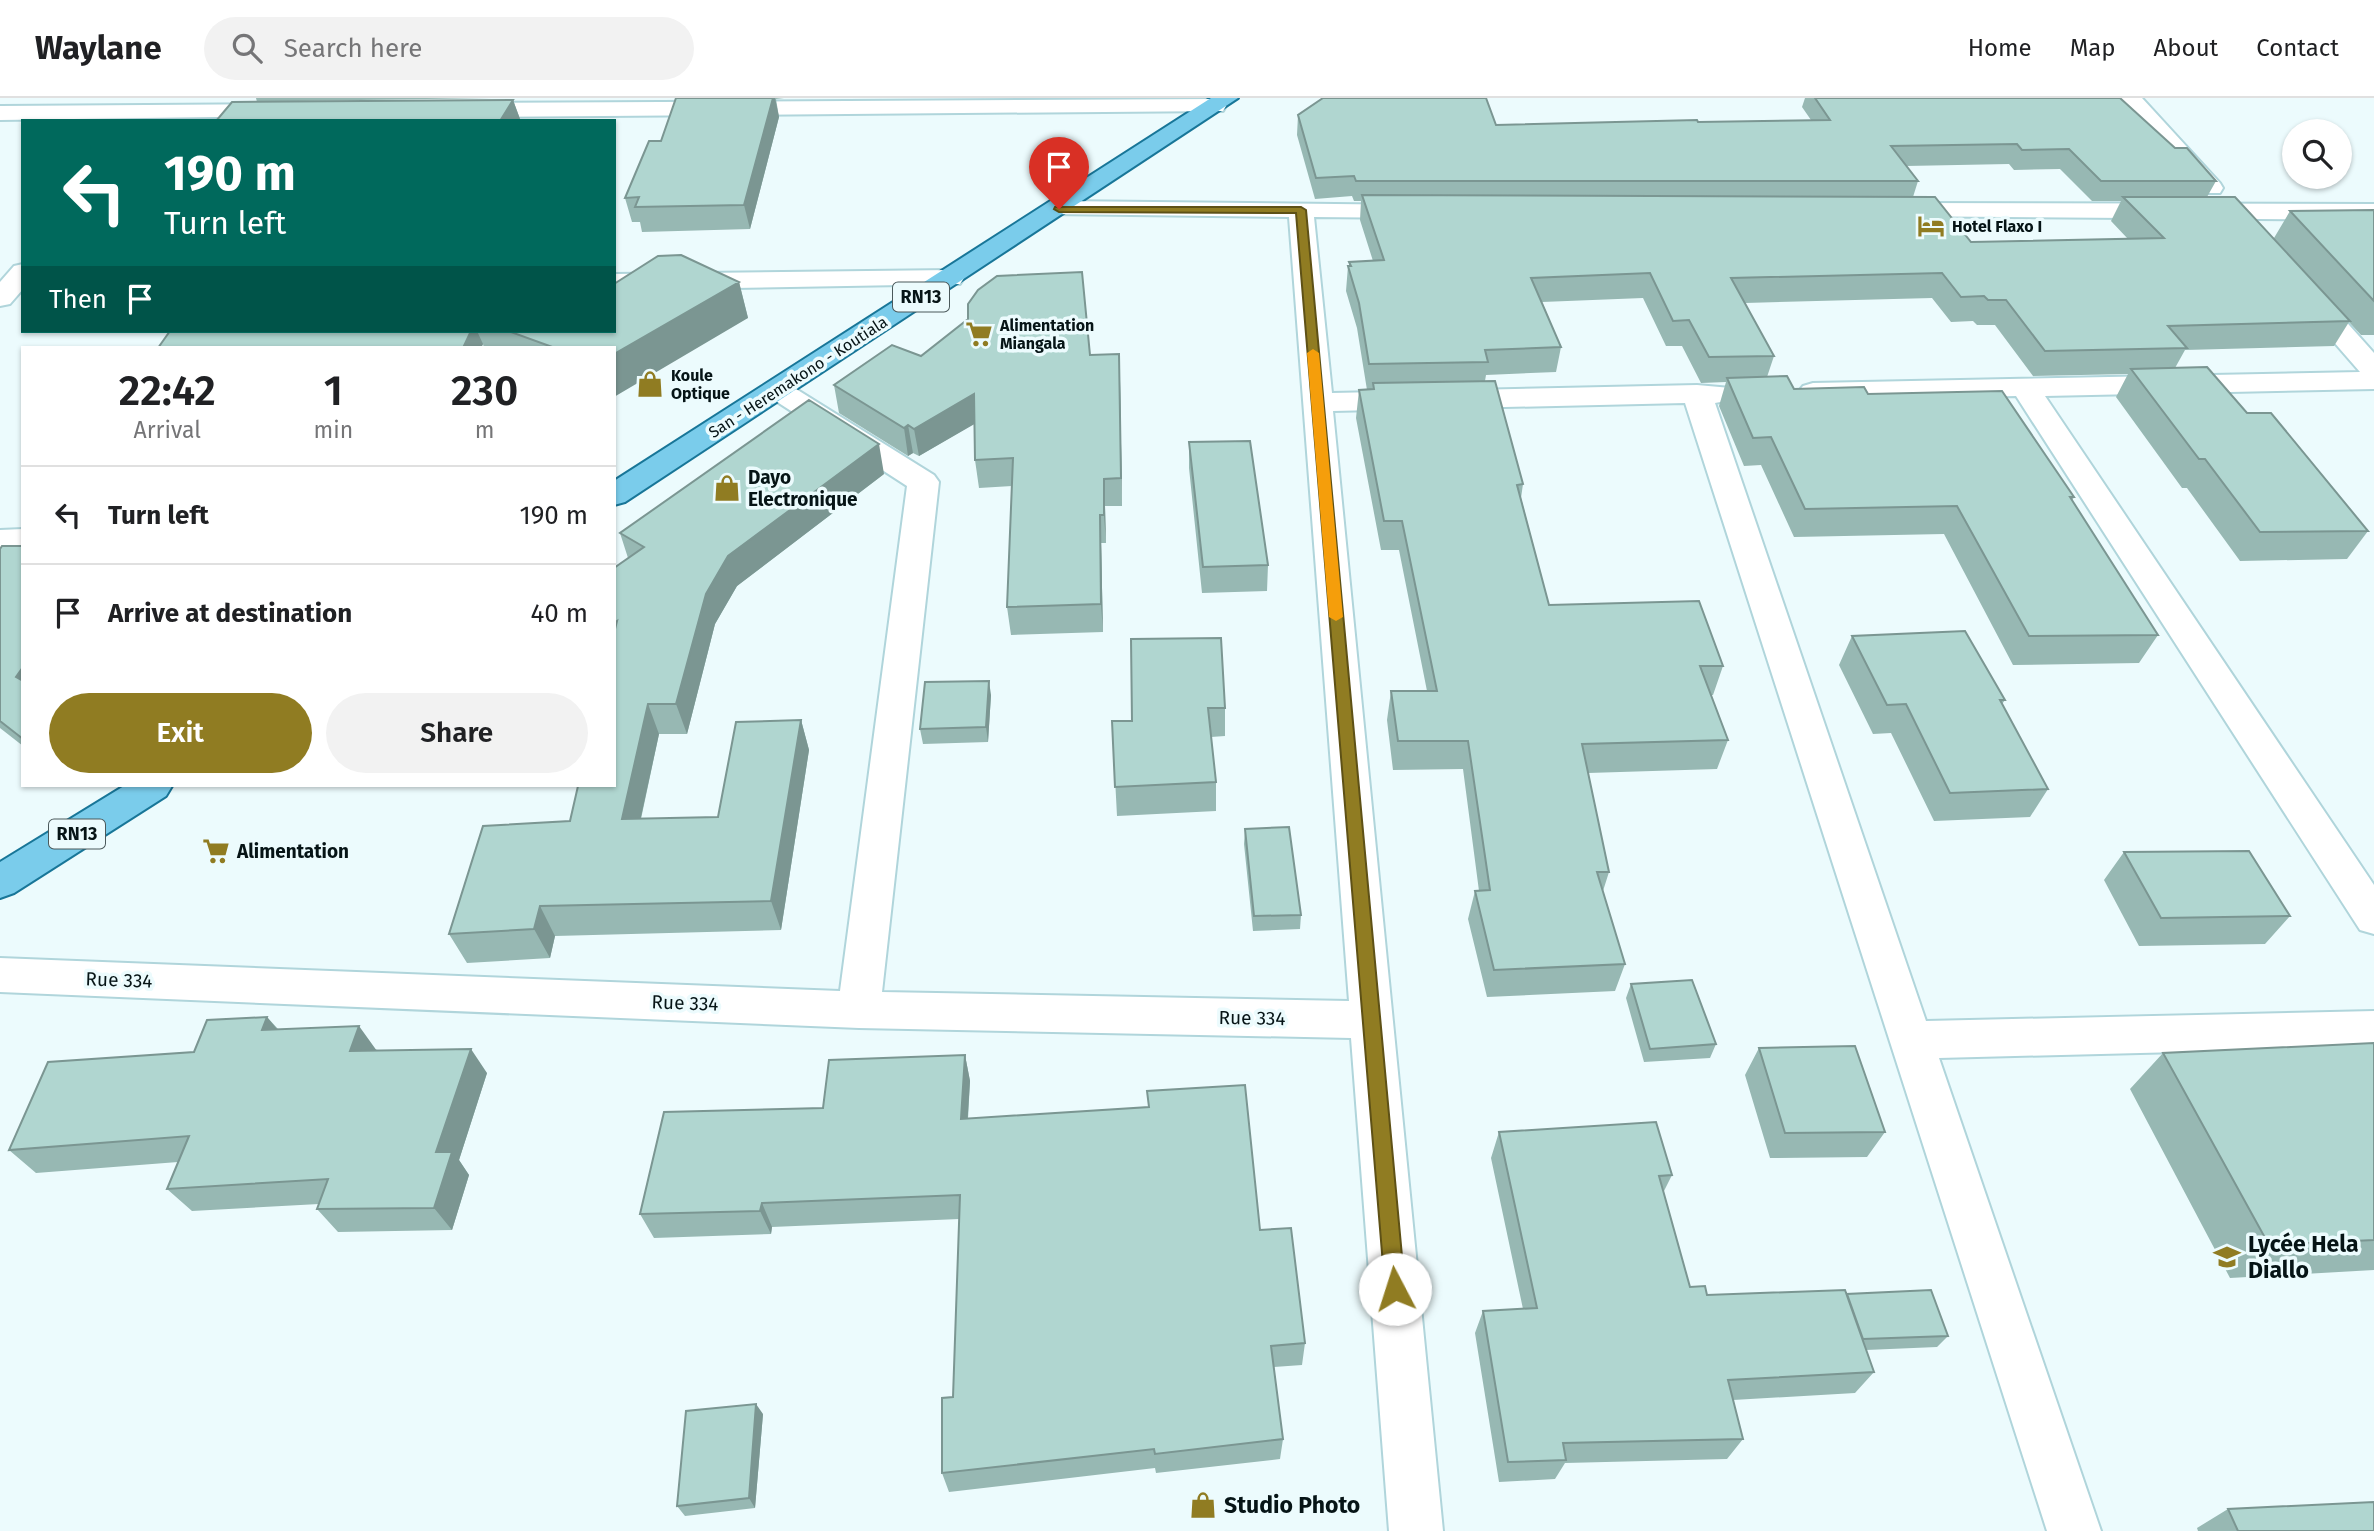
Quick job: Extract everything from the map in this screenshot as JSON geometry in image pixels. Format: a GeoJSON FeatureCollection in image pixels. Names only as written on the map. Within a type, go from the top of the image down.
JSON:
{"type":"FeatureCollection","features":[{"type":"Feature","properties":{"kind":"main road","name":"San - Heremakono - Koutiala"},"geometry":{"type":"LineString","coordinates":[[616,494],[1221,102]]}},
{"type":"Feature","properties":{"kind":"main road","name":"RN13"},"geometry":{"type":"LineString","coordinates":[[0,882],[151,787]]}},
{"type":"Feature","properties":{"kind":"street"},"geometry":{"type":"LineString","coordinates":[[2130,98],[2250,232]]}},
{"type":"Feature","properties":{"kind":"street"},"geometry":{"type":"LineString","coordinates":[[447,110],[1221,102]]}},
{"type":"Feature","properties":{"kind":"street"},"geometry":{"type":"LineString","coordinates":[[0,113],[293,111]]}},
{"type":"Feature","properties":{"kind":"street"},"geometry":{"type":"LineString","coordinates":[[1059,209],[1440,210]]}},
{"type":"Feature","properties":{"kind":"street"},"geometry":{"type":"LineString","coordinates":[[1301,210],[1416,1531]]}},
{"type":"Feature","properties":{"kind":"street"},"geometry":{"type":"LineString","coordinates":[[1871,211],[2374,212]]}},
{"type":"Feature","properties":{"kind":"street"},"geometry":{"type":"LineString","coordinates":[[616,282],[951,278]]}},
{"type":"Feature","properties":{"kind":"street"},"geometry":{"type":"LineString","coordinates":[[2295,281],[2374,370]]}},
{"type":"Feature","properties":{"kind":"street"},"geometry":{"type":"LineString","coordinates":[[1317,402],[2374,380]]}},
{"type":"Feature","properties":{"kind":"street"},"geometry":{"type":"LineString","coordinates":[[2025,388],[2374,918]]}},
{"type":"Feature","properties":{"kind":"street"},"geometry":{"type":"LineString","coordinates":[[778,390],[923,482],[859,1010]]}},
{"type":"Feature","properties":{"kind":"street"},"geometry":{"type":"LineString","coordinates":[[1697,394],[2074,1531]]}},
{"type":"Feature","properties":{"kind":"street"},"geometry":{"type":"LineString","coordinates":[[0,540],[21,539]]}},
{"type":"Feature","properties":{"kind":"street","name":"Rue 334"},"geometry":{"type":"LineString","coordinates":[[0,975],[859,1010],[1371,1020]]}},
{"type":"Feature","properties":{"kind":"street"},"geometry":{"type":"LineString","coordinates":[[1912,1040],[2374,1029]]}},
{"type":"Feature","properties":{"kind":"building"},"geometry":{"type":"Polygon","coordinates":[[[676,98],[773,98],[744,205],[635,207],[639,197],[625,198],[649,141],[661,141],[676,98]]]}},
{"type":"Feature","properties":{"kind":"building"},"geometry":{"type":"Polygon","coordinates":[[[1323,98],[1486,98],[1496,125],[1830,120],[1815,98],[2120,98],[2175,148],[2187,148],[2216,181],[2101,181],[2069,149],[2022,150],[2017,144],[1891,146],[1918,181],[1356,181],[1354,176],[1316,178],[1298,115],[1323,98]]]}},
{"type":"Feature","properties":{"kind":"building"},"geometry":{"type":"Polygon","coordinates":[[[513,100],[501,119],[218,119],[232,102],[513,100]]]}},
{"type":"Feature","properties":{"kind":"building"},"geometry":{"type":"Polygon","coordinates":[[[1362,195],[1935,197],[1971,242],[2164,238],[2123,197],[2235,197],[2350,321],[2168,326],[2187,348],[2045,351],[2006,300],[1988,300],[1984,296],[1961,297],[1942,273],[1731,278],[1774,356],[1709,357],[1689,320],[1673,321],[1650,273],[1531,278],[1561,347],[1485,350],[1488,362],[1369,364],[1359,303],[1348,266],[1351,266],[1349,262],[1384,260],[1362,195]]]}},
{"type":"Feature","properties":{"kind":"building"},"geometry":{"type":"Polygon","coordinates":[[[2374,210],[2374,301],[2290,211],[2374,210]]]}},
{"type":"Feature","properties":{"kind":"building"},"geometry":{"type":"Polygon","coordinates":[[[681,255],[739,282],[616,353],[616,346],[549,346],[514,333],[616,333],[616,283],[658,256],[681,255]]]}},
{"type":"Feature","properties":{"kind":"building"},"geometry":{"type":"Polygon","coordinates":[[[1082,272],[1090,355],[1119,354],[1121,478],[1104,479],[1104,515],[1100,515],[1101,604],[1007,607],[1013,458],[975,460],[974,394],[914,429],[908,425],[904,428],[834,385],[892,345],[921,356],[968,319],[968,304],[978,290],[997,276],[1082,272]]]}},
{"type":"Feature","properties":{"kind":"building"},"geometry":{"type":"Polygon","coordinates":[[[169,333],[470,333],[464,346],[159,346],[169,333]]]}},
{"type":"Feature","properties":{"kind":"building"},"geometry":{"type":"Polygon","coordinates":[[[2207,367],[2247,413],[2271,413],[2368,531],[2260,532],[2205,459],[2199,459],[2131,369],[2207,367]]]}},
{"type":"Feature","properties":{"kind":"building"},"geometry":{"type":"Polygon","coordinates":[[[1787,376],[1794,389],[1864,387],[1868,394],[2002,391],[2074,497],[2070,497],[2158,635],[2029,636],[1957,506],[1805,509],[1771,437],[1753,438],[1727,378],[1787,376]]]}},
{"type":"Feature","properties":{"kind":"building"},"geometry":{"type":"Polygon","coordinates":[[[1495,381],[1523,484],[1517,485],[1549,605],[1699,601],[1723,666],[1700,666],[1728,740],[1582,744],[1609,872],[1597,872],[1625,964],[1494,970],[1475,891],[1490,890],[1468,741],[1398,741],[1391,691],[1437,691],[1402,521],[1384,521],[1359,390],[1374,389],[1373,383],[1495,381]]]}},
{"type":"Feature","properties":{"kind":"building"},"geometry":{"type":"Polygon","coordinates":[[[809,400],[879,444],[728,556],[706,594],[676,704],[648,704],[622,819],[718,817],[736,722],[801,720],[771,901],[540,906],[534,929],[449,934],[483,826],[570,821],[578,787],[616,787],[616,567],[644,547],[620,533],[809,400]]]}},
{"type":"Feature","properties":{"kind":"building"},"geometry":{"type":"Polygon","coordinates":[[[1250,441],[1268,565],[1203,567],[1189,442],[1250,441]]]}},
{"type":"Feature","properties":{"kind":"building"},"geometry":{"type":"Polygon","coordinates":[[[2,546],[21,546],[21,670],[16,677],[21,680],[21,737],[0,721],[2,546]]]}},
{"type":"Feature","properties":{"kind":"building"},"geometry":{"type":"Polygon","coordinates":[[[1965,631],[2005,700],[2000,700],[2048,789],[1950,793],[1906,704],[1887,705],[1852,636],[1965,631]]]}},
{"type":"Feature","properties":{"kind":"building"},"geometry":{"type":"Polygon","coordinates":[[[1221,638],[1225,708],[1208,708],[1216,782],[1115,787],[1112,721],[1132,721],[1131,639],[1221,638]]]}},
{"type":"Feature","properties":{"kind":"building"},"geometry":{"type":"Polygon","coordinates":[[[989,681],[986,727],[920,729],[925,682],[989,681]]]}},
{"type":"Feature","properties":{"kind":"building"},"geometry":{"type":"Polygon","coordinates":[[[1289,827],[1301,915],[1254,916],[1245,829],[1289,827]]]}},
{"type":"Feature","properties":{"kind":"building"},"geometry":{"type":"Polygon","coordinates":[[[2249,851],[2290,916],[2161,918],[2124,852],[2249,851]]]}},
{"type":"Feature","properties":{"kind":"building"},"geometry":{"type":"Polygon","coordinates":[[[1692,980],[1716,1044],[1650,1049],[1631,984],[1692,980]]]}},
{"type":"Feature","properties":{"kind":"building"},"geometry":{"type":"Polygon","coordinates":[[[267,1017],[262,1030],[359,1026],[350,1051],[471,1049],[436,1152],[452,1152],[434,1208],[317,1209],[328,1179],[167,1189],[189,1136],[9,1150],[48,1062],[194,1052],[207,1020],[267,1017]]]}},
{"type":"Feature","properties":{"kind":"building"},"geometry":{"type":"Polygon","coordinates":[[[2374,1043],[2374,1240],[2269,1245],[2163,1053],[2374,1043]]]}},
{"type":"Feature","properties":{"kind":"building"},"geometry":{"type":"Polygon","coordinates":[[[1855,1046],[1885,1132],[1785,1133],[1759,1048],[1855,1046]]]}},
{"type":"Feature","properties":{"kind":"building"},"geometry":{"type":"Polygon","coordinates":[[[965,1055],[961,1119],[1149,1107],[1147,1091],[1245,1085],[1260,1230],[1291,1228],[1305,1343],[1271,1346],[1283,1439],[1155,1454],[1154,1449],[942,1473],[942,1398],[953,1397],[960,1195],[762,1203],[760,1211],[640,1214],[664,1112],[823,1108],[829,1060],[965,1055]]]}},
{"type":"Feature","properties":{"kind":"building"},"geometry":{"type":"Polygon","coordinates":[[[1656,1122],[1672,1175],[1659,1176],[1690,1287],[1705,1286],[1707,1295],[1845,1290],[1874,1372],[1728,1380],[1743,1439],[1563,1443],[1566,1460],[1508,1462],[1483,1311],[1537,1308],[1499,1132],[1656,1122]]]}},
{"type":"Feature","properties":{"kind":"building"},"geometry":{"type":"Polygon","coordinates":[[[1931,1290],[1948,1336],[1863,1339],[1847,1294],[1931,1290]]]}},
{"type":"Feature","properties":{"kind":"building"},"geometry":{"type":"Polygon","coordinates":[[[756,1404],[749,1498],[677,1506],[686,1411],[756,1404]]]}},
{"type":"Feature","properties":{"kind":"building"},"geometry":{"type":"Polygon","coordinates":[[[2374,1502],[2374,1531],[2238,1531],[2228,1509],[2374,1502]]]}},
{"type":"Feature","properties":{"kind":"slow traffic"},"geometry":{"type":"LineString","coordinates":[[1313,353],[1336,617]]}},
{"type":"Feature","properties":{"kind":"place","name":"Hotel Flaxo I"},"geometry":{"type":"Point","coordinates":[1931,226]}},
{"type":"Feature","properties":{"kind":"place","name":"Alimentation Miangala"},"geometry":{"type":"Point","coordinates":[979,334]}},
{"type":"Feature","properties":{"kind":"place","name":"Koule Optique"},"geometry":{"type":"Point","coordinates":[650,384]}},
{"type":"Feature","properties":{"kind":"place","name":"Dayo Electronique"},"geometry":{"type":"Point","coordinates":[727,488]}},
{"type":"Feature","properties":{"kind":"place","name":"Alimentation"},"geometry":{"type":"Point","coordinates":[216,851]}},
{"type":"Feature","properties":{"kind":"place","name":"Lycée Hela Diallo"},"geometry":{"type":"Point","coordinates":[2227,1257]}},
{"type":"Feature","properties":{"kind":"place","name":"Studio Photo"},"geometry":{"type":"Point","coordinates":[1203,1505]}},
{"type":"Feature","properties":{"kind":"route"},"geometry":{"type":"LineString","coordinates":[[1059,209],[1301,210],[1395,1289]]}}]}
